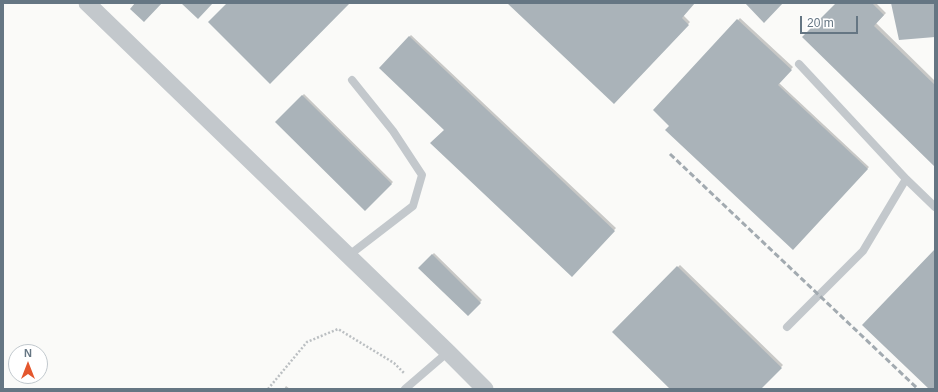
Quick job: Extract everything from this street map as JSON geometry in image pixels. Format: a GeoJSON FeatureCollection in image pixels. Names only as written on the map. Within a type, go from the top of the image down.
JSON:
{"type":"FeatureCollection","features":[{"type":"Feature","properties":{"kind":"street"},"geometry":{"type":"LineString","coordinates":[[86,3],[485,389]]}},
{"type":"Feature","properties":{"kind":"lane"},"geometry":{"type":"LineString","coordinates":[[799,64],[906,179],[935,207]]}},
{"type":"Feature","properties":{"kind":"lane"},"geometry":{"type":"LineString","coordinates":[[348,256],[413,206],[422,175],[393,131],[352,80]]}},
{"type":"Feature","properties":{"kind":"lane"},"geometry":{"type":"LineString","coordinates":[[787,327],[863,250],[906,179]]}},
{"type":"Feature","properties":{"kind":"lane"},"geometry":{"type":"LineString","coordinates":[[406,389],[448,352]]}},
{"type":"Feature","properties":{"kind":"path"},"geometry":{"type":"LineString","coordinates":[[268,389],[307,342],[338,330],[394,364],[414,382]]}},
{"type":"Feature","properties":{"kind":"building"},"geometry":{"type":"Polygon","coordinates":[[[135,3],[162,3],[144,22],[130,9],[135,3]]]}},
{"type":"Feature","properties":{"kind":"building"},"geometry":{"type":"Polygon","coordinates":[[[181,3],[213,3],[198,19],[181,3]]]}},
{"type":"Feature","properties":{"kind":"building"},"geometry":{"type":"Polygon","coordinates":[[[227,3],[350,3],[270,84],[208,22],[227,3]]]}},
{"type":"Feature","properties":{"kind":"building"},"geometry":{"type":"Polygon","coordinates":[[[507,3],[695,3],[682,18],[689,25],[614,104],[507,3]]]}},
{"type":"Feature","properties":{"kind":"building"},"geometry":{"type":"Polygon","coordinates":[[[745,3],[783,3],[764,23],[745,3]]]}},
{"type":"Feature","properties":{"kind":"building"},"geometry":{"type":"Polygon","coordinates":[[[836,3],[872,3],[884,15],[874,26],[935,85],[935,167],[802,37],[836,3]]]}},
{"type":"Feature","properties":{"kind":"building"},"geometry":{"type":"Polygon","coordinates":[[[891,3],[935,3],[935,37],[899,40],[891,3]]]}},
{"type":"Feature","properties":{"kind":"building"},"geometry":{"type":"Polygon","coordinates":[[[737,19],[792,70],[778,85],[868,169],[793,250],[665,130],[669,126],[653,110],[737,19]]]}},
{"type":"Feature","properties":{"kind":"building"},"geometry":{"type":"Polygon","coordinates":[[[409,36],[615,231],[572,277],[430,143],[444,130],[379,68],[409,36]]]}},
{"type":"Feature","properties":{"kind":"building"},"geometry":{"type":"Polygon","coordinates":[[[302,95],[392,184],[365,211],[275,122],[302,95]]]}},
{"type":"Feature","properties":{"kind":"building"},"geometry":{"type":"Polygon","coordinates":[[[935,249],[935,389],[929,389],[862,325],[935,249]]]}},
{"type":"Feature","properties":{"kind":"building"},"geometry":{"type":"Polygon","coordinates":[[[432,254],[481,303],[468,316],[418,268],[432,254]]]}},
{"type":"Feature","properties":{"kind":"building"},"geometry":{"type":"Polygon","coordinates":[[[677,266],[782,368],[761,389],[670,389],[612,332],[677,266]]]}},
{"type":"Feature","properties":{"kind":"railway"},"geometry":{"type":"LineString","coordinates":[[670,154],[918,389]]}}]}
